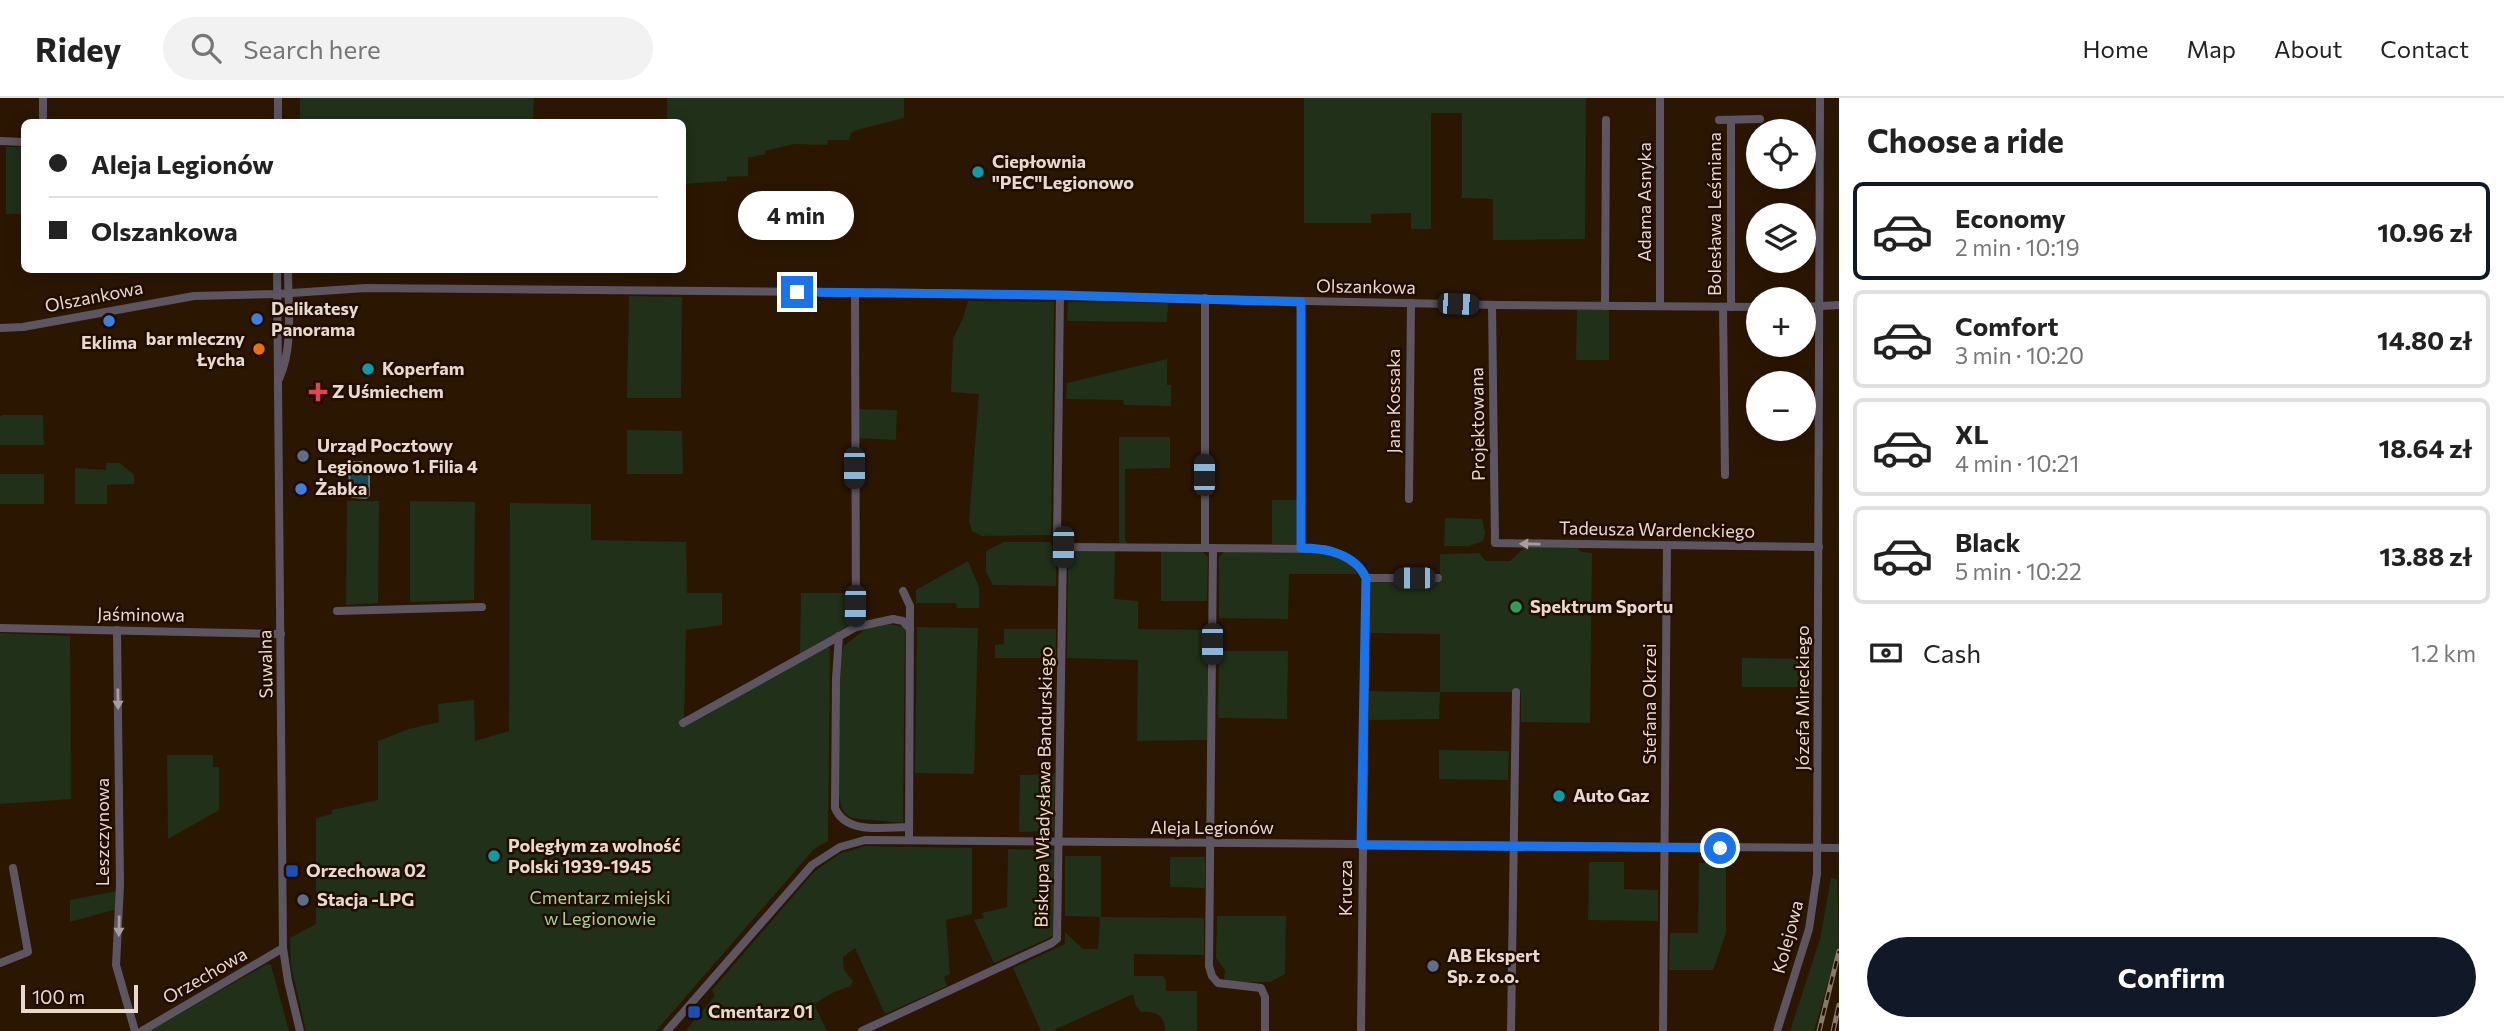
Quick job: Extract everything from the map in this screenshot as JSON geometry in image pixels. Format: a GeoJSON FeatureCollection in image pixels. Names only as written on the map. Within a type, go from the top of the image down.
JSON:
{"type":"FeatureCollection","features":[{"type":"Feature","properties":{"kind":"street"},"geometry":{"type":"LineString","coordinates":[[43,98],[43,119]]}},
{"type":"Feature","properties":{"kind":"street"},"geometry":{"type":"LineString","coordinates":[[278,98],[278,119]]}},
{"type":"Feature","properties":{"kind":"street","name":"Adama Asnyka"},"geometry":{"type":"LineString","coordinates":[[1660,98],[1660,306]]}},
{"type":"Feature","properties":{"kind":"street","name":"Józefa Mireckiego"},"geometry":{"type":"LineString","coordinates":[[1818,849],[1820,98]]}},
{"type":"Feature","properties":{"kind":"street","name":"Bolesława Leśmiana"},"geometry":{"type":"LineString","coordinates":[[1719,120],[1760,118]]}},
{"type":"Feature","properties":{"kind":"street"},"geometry":{"type":"LineString","coordinates":[[1605,306],[1606,120]]}},
{"type":"Feature","properties":{"kind":"street","name":"Bolesława Leśmiana"},"geometry":{"type":"LineString","coordinates":[[1727,307],[1731,120]]}},
{"type":"Feature","properties":{"kind":"street"},"geometry":{"type":"LineString","coordinates":[[0,141],[21,142]]}},
{"type":"Feature","properties":{"kind":"street","name":"Suwalna"},"geometry":{"type":"LineString","coordinates":[[277,273],[283,948],[300,1031]]}},
{"type":"Feature","properties":{"kind":"street","name":"Suwalna"},"geometry":{"type":"LineString","coordinates":[[279,379],[286,355],[288,273]]}},
{"type":"Feature","properties":{"kind":"street","name":"Olszankowa"},"geometry":{"type":"LineString","coordinates":[[0,328],[23,327],[194,296],[380,288],[1060,295],[1301,302],[1746,307]]}},
{"type":"Feature","properties":{"kind":"street"},"geometry":{"type":"LineString","coordinates":[[855,293],[856,627]]}},
{"type":"Feature","properties":{"kind":"street","name":"Biskupa Władysława Bandurskiego"},"geometry":{"type":"LineString","coordinates":[[862,1031],[1055,941],[1058,932],[1063,547],[1057,539],[1060,295]]}},
{"type":"Feature","properties":{"kind":"street"},"geometry":{"type":"LineString","coordinates":[[1205,298],[1209,548],[1210,971],[1215,980],[1223,985],[1261,988],[1265,997],[1265,1031]]}},
{"type":"Feature","properties":{"kind":"street"},"geometry":{"type":"LineString","coordinates":[[1301,302],[1301,548]]}},
{"type":"Feature","properties":{"kind":"street","name":"Jana Kossaka"},"geometry":{"type":"LineString","coordinates":[[1409,499],[1411,303]]}},
{"type":"Feature","properties":{"kind":"street","name":"Projektowana"},"geometry":{"type":"LineString","coordinates":[[1492,305],[1495,543]]}},
{"type":"Feature","properties":{"kind":"street"},"geometry":{"type":"LineString","coordinates":[[1819,307],[1839,305]]}},
{"type":"Feature","properties":{"kind":"street"},"geometry":{"type":"LineString","coordinates":[[1725,475],[1727,307]]}},
{"type":"Feature","properties":{"kind":"street","name":"Tadeusza Wardenckiego"},"geometry":{"type":"LineString","coordinates":[[1495,543],[1819,547]]}},
{"type":"Feature","properties":{"kind":"street","name":"Stefana Okrzei"},"geometry":{"type":"LineString","coordinates":[[1663,1031],[1667,546]]}},
{"type":"Feature","properties":{"kind":"street"},"geometry":{"type":"LineString","coordinates":[[1063,547],[1331,550],[1362,570],[1366,578],[1438,578]]}},
{"type":"Feature","properties":{"kind":"street","name":"Krucza"},"geometry":{"type":"LineString","coordinates":[[1361,1031],[1366,578]]}},
{"type":"Feature","properties":{"kind":"street"},"geometry":{"type":"LineString","coordinates":[[903,591],[910,607],[909,840]]}},
{"type":"Feature","properties":{"kind":"street"},"geometry":{"type":"LineString","coordinates":[[337,611],[482,607]]}},
{"type":"Feature","properties":{"kind":"street"},"geometry":{"type":"LineString","coordinates":[[682,723],[856,627],[892,619],[905,623],[909,629]]}},
{"type":"Feature","properties":{"kind":"street","name":"Jaśminowa"},"geometry":{"type":"LineString","coordinates":[[0,628],[281,634]]}},
{"type":"Feature","properties":{"kind":"street","name":"Leszczynowa"},"geometry":{"type":"LineString","coordinates":[[117,630],[120,885],[116,965],[135,1031]]}},
{"type":"Feature","properties":{"kind":"street"},"geometry":{"type":"LineString","coordinates":[[839,636],[835,808],[840,818],[853,826],[909,827]]}},
{"type":"Feature","properties":{"kind":"street"},"geometry":{"type":"LineString","coordinates":[[1511,1031],[1516,692]]}},
{"type":"Feature","properties":{"kind":"street","name":"Aleja Legionów"},"geometry":{"type":"LineString","coordinates":[[667,1031],[796,881],[818,860],[850,843],[876,839],[1839,848]]}},
{"type":"Feature","properties":{"kind":"street","name":"Kolejowa"},"geometry":{"type":"LineString","coordinates":[[1777,1031],[1809,929],[1817,880],[1818,849]]}},
{"type":"Feature","properties":{"kind":"street"},"geometry":{"type":"LineString","coordinates":[[0,963],[28,952],[13,868]]}},
{"type":"Feature","properties":{"kind":"street","name":"Orzechowa"},"geometry":{"type":"LineString","coordinates":[[142,1031],[283,948]]}},
{"type":"Feature","properties":{"kind":"green space"},"geometry":{"type":"Polygon","coordinates":[[[300,98],[534,98],[533,119],[300,119],[300,98]]]}},
{"type":"Feature","properties":{"kind":"green space"},"geometry":{"type":"Polygon","coordinates":[[[667,98],[904,98],[904,118],[857,130],[851,133],[849,140],[828,140],[827,145],[794,144],[765,151],[765,154],[748,158],[748,176],[727,177],[727,181],[686,184],[686,119],[667,119],[667,98]]]}},
{"type":"Feature","properties":{"kind":"green space"},"geometry":{"type":"Polygon","coordinates":[[[1304,98],[1586,98],[1585,239],[1493,240],[1493,199],[1462,198],[1462,113],[1431,113],[1431,229],[1411,229],[1411,213],[1371,214],[1371,223],[1304,223],[1304,98]]]}},
{"type":"Feature","properties":{"kind":"green space"},"geometry":{"type":"Polygon","coordinates":[[[6,147],[21,147],[21,214],[6,214],[6,147]]]}},
{"type":"Feature","properties":{"kind":"green space"},"geometry":{"type":"Polygon","coordinates":[[[629,296],[682,297],[681,398],[627,398],[629,296]]]}},
{"type":"Feature","properties":{"kind":"green space"},"geometry":{"type":"Polygon","coordinates":[[[968,301],[1054,302],[1051,535],[982,536],[972,531],[969,521],[979,394],[951,392],[953,339],[968,301]]]}},
{"type":"Feature","properties":{"kind":"green space"},"geometry":{"type":"Polygon","coordinates":[[[1068,302],[1168,303],[1167,322],[1067,321],[1068,302]]]}},
{"type":"Feature","properties":{"kind":"green space"},"geometry":{"type":"Polygon","coordinates":[[[1577,310],[1609,310],[1609,360],[1576,360],[1577,310]]]}},
{"type":"Feature","properties":{"kind":"green space"},"geometry":{"type":"Polygon","coordinates":[[[1167,359],[1167,385],[1171,385],[1171,406],[1124,405],[1123,400],[1066,399],[1067,383],[1167,359]]]}},
{"type":"Feature","properties":{"kind":"green space"},"geometry":{"type":"Polygon","coordinates":[[[857,409],[897,410],[896,440],[857,438],[857,409]]]}},
{"type":"Feature","properties":{"kind":"green space"},"geometry":{"type":"Polygon","coordinates":[[[2,415],[43,415],[44,445],[0,445],[2,415]]]}},
{"type":"Feature","properties":{"kind":"green space"},"geometry":{"type":"Polygon","coordinates":[[[627,430],[682,431],[683,474],[627,474],[627,430]]]}},
{"type":"Feature","properties":{"kind":"green space"},"geometry":{"type":"Polygon","coordinates":[[[1119,437],[1170,437],[1170,468],[1125,469],[1127,543],[1119,543],[1119,437]]]}},
{"type":"Feature","properties":{"kind":"green space"},"geometry":{"type":"Polygon","coordinates":[[[106,463],[120,463],[134,475],[134,484],[107,485],[107,504],[75,504],[75,468],[106,470],[106,463]]]}},
{"type":"Feature","properties":{"kind":"green space"},"geometry":{"type":"Polygon","coordinates":[[[0,474],[44,474],[44,504],[0,504],[0,474]]]}},
{"type":"Feature","properties":{"kind":"green space"},"geometry":{"type":"Polygon","coordinates":[[[1272,500],[1299,500],[1299,544],[1272,544],[1272,500]]]}},
{"type":"Feature","properties":{"kind":"green space"},"geometry":{"type":"Polygon","coordinates":[[[347,501],[379,501],[378,603],[346,605],[347,501]]]}},
{"type":"Feature","properties":{"kind":"green space"},"geometry":{"type":"Polygon","coordinates":[[[410,501],[475,502],[474,600],[410,602],[410,501]]]}},
{"type":"Feature","properties":{"kind":"green space","name":"Cmentarz miejski w Legionowie"},"geometry":{"type":"Polygon","coordinates":[[[510,503],[591,504],[591,540],[686,542],[687,593],[722,593],[722,625],[686,630],[684,719],[679,723],[681,728],[828,646],[828,841],[814,849],[656,1031],[306,1031],[291,966],[290,938],[316,924],[316,818],[332,814],[332,810],[378,800],[378,741],[409,729],[439,722],[438,704],[474,700],[475,741],[509,731],[510,503]]]}},
{"type":"Feature","properties":{"kind":"green space"},"geometry":{"type":"Polygon","coordinates":[[[1445,518],[1482,519],[1485,533],[1483,541],[1469,546],[1444,546],[1445,518]]]}},
{"type":"Feature","properties":{"kind":"green space"},"geometry":{"type":"Polygon","coordinates":[[[1004,542],[1050,542],[1056,553],[1056,586],[993,585],[986,572],[986,551],[1004,542]]]}},
{"type":"Feature","properties":{"kind":"green space","name":"Spektrum Sportu"},"geometry":{"type":"Polygon","coordinates":[[[1525,547],[1577,548],[1582,552],[1592,553],[1590,723],[1521,722],[1521,693],[1440,692],[1440,634],[1370,633],[1371,582],[1440,581],[1440,554],[1479,553],[1486,561],[1510,561],[1525,547]]]}},
{"type":"Feature","properties":{"kind":"green space"},"geometry":{"type":"Polygon","coordinates":[[[1073,550],[1115,550],[1114,599],[1138,601],[1138,629],[1207,630],[1207,740],[1137,741],[1138,660],[1067,658],[1068,555],[1073,550]]]}},
{"type":"Feature","properties":{"kind":"green space"},"geometry":{"type":"Polygon","coordinates":[[[1161,550],[1202,551],[1208,557],[1207,601],[1161,601],[1161,550]]]}},
{"type":"Feature","properties":{"kind":"green space"},"geometry":{"type":"Polygon","coordinates":[[[1225,551],[1328,552],[1350,564],[1358,574],[1289,574],[1288,619],[1219,618],[1219,557],[1225,551]]]}},
{"type":"Feature","properties":{"kind":"green space"},"geometry":{"type":"Polygon","coordinates":[[[968,561],[979,587],[979,608],[957,608],[956,603],[916,603],[916,590],[968,561]]]}},
{"type":"Feature","properties":{"kind":"green space"},"geometry":{"type":"Polygon","coordinates":[[[801,593],[852,593],[853,626],[800,655],[801,593]]]}},
{"type":"Feature","properties":{"kind":"green space"},"geometry":{"type":"Polygon","coordinates":[[[888,624],[905,627],[903,823],[851,818],[842,807],[837,771],[838,679],[844,646],[869,626],[888,624]]]}},
{"type":"Feature","properties":{"kind":"green space"},"geometry":{"type":"Polygon","coordinates":[[[917,627],[978,628],[974,774],[915,773],[917,627]]]}},
{"type":"Feature","properties":{"kind":"green space"},"geometry":{"type":"Polygon","coordinates":[[[1004,629],[1056,629],[1056,658],[995,658],[995,645],[1004,644],[1004,629]]]}},
{"type":"Feature","properties":{"kind":"green space"},"geometry":{"type":"Polygon","coordinates":[[[0,633],[70,636],[71,799],[0,804],[0,633]]]}},
{"type":"Feature","properties":{"kind":"green space"},"geometry":{"type":"Polygon","coordinates":[[[1219,651],[1288,651],[1287,719],[1218,718],[1219,651]]]}},
{"type":"Feature","properties":{"kind":"green space"},"geometry":{"type":"Polygon","coordinates":[[[1742,658],[1812,659],[1812,687],[1742,687],[1742,658]]]}},
{"type":"Feature","properties":{"kind":"green space"},"geometry":{"type":"Polygon","coordinates":[[[1369,691],[1440,692],[1439,719],[1369,720],[1369,691]]]}},
{"type":"Feature","properties":{"kind":"green space"},"geometry":{"type":"Polygon","coordinates":[[[1439,750],[1509,751],[1508,780],[1439,779],[1439,750]]]}},
{"type":"Feature","properties":{"kind":"green space"},"geometry":{"type":"Polygon","coordinates":[[[167,755],[213,755],[213,767],[219,767],[219,810],[168,839],[167,755]]]}},
{"type":"Feature","properties":{"kind":"green space"},"geometry":{"type":"Polygon","coordinates":[[[1055,774],[1054,831],[1019,832],[1020,775],[1055,774]]]}},
{"type":"Feature","properties":{"kind":"green space"},"geometry":{"type":"Polygon","coordinates":[[[865,846],[972,848],[972,914],[946,920],[950,974],[944,977],[947,986],[885,1014],[855,948],[843,957],[844,970],[853,981],[851,986],[814,1004],[827,1031],[685,1031],[715,996],[712,990],[814,872],[839,854],[865,846]]]}},
{"type":"Feature","properties":{"kind":"green space"},"geometry":{"type":"Polygon","coordinates":[[[1008,849],[1054,850],[1053,936],[994,963],[974,920],[984,918],[982,913],[1007,907],[1008,849]]]}},
{"type":"Feature","properties":{"kind":"green space"},"geometry":{"type":"Polygon","coordinates":[[[1065,856],[1101,856],[1101,917],[1204,918],[1204,955],[1134,954],[1134,976],[1163,976],[1166,980],[1166,991],[1197,991],[1197,1031],[1165,1031],[1163,1021],[1155,1013],[1141,1012],[1136,1006],[1133,994],[1052,1031],[1041,1031],[1013,968],[1065,944],[1065,932],[1083,949],[1098,949],[1100,917],[1065,916],[1065,856]]]}},
{"type":"Feature","properties":{"kind":"green space"},"geometry":{"type":"Polygon","coordinates":[[[1170,857],[1205,857],[1205,888],[1170,887],[1170,857]]]}},
{"type":"Feature","properties":{"kind":"green space"},"geometry":{"type":"Polygon","coordinates":[[[1589,862],[1624,862],[1624,889],[1658,890],[1658,921],[1588,920],[1589,862]]]}},
{"type":"Feature","properties":{"kind":"green space"},"geometry":{"type":"Polygon","coordinates":[[[1699,863],[1726,863],[1726,933],[1713,970],[1669,970],[1670,933],[1698,933],[1699,863]]]}},
{"type":"Feature","properties":{"kind":"green space"},"geometry":{"type":"Polygon","coordinates":[[[1837,868],[1839,945],[1814,1031],[1790,1031],[1820,939],[1831,878],[1837,879],[1837,868]]]}},
{"type":"Feature","properties":{"kind":"green space"},"geometry":{"type":"Polygon","coordinates":[[[117,891],[117,909],[70,922],[70,900],[117,891]]]}},
{"type":"Feature","properties":{"kind":"green space"},"geometry":{"type":"Polygon","coordinates":[[[1217,916],[1286,916],[1285,974],[1271,982],[1224,982],[1225,970],[1216,958],[1217,916]]]}},
{"type":"Feature","properties":{"kind":"green space"},"geometry":{"type":"Polygon","coordinates":[[[267,964],[271,965],[289,1031],[149,1031],[267,964]]]}},
{"type":"Feature","properties":{"kind":"water"},"geometry":{"type":"Polygon","coordinates":[[[362,462],[369,471],[369,495],[366,498],[352,497],[349,465],[362,462]]]}},
{"type":"Feature","properties":{"kind":"railway"},"geometry":{"type":"LineString","coordinates":[[1819,1031],[1839,951]]}},
{"type":"Feature","properties":{"kind":"railway"},"geometry":{"type":"LineString","coordinates":[[1833,1031],[1839,1005]]}},
{"type":"Feature","properties":{"kind":"place","name":"Ciepłownia \"PEC\"Legionowo"},"geometry":{"type":"Point","coordinates":[978,172]}},
{"type":"Feature","properties":{"kind":"place","name":"Delikatesy Panorama"},"geometry":{"type":"Point","coordinates":[257,319]}},
{"type":"Feature","properties":{"kind":"place","name":"Eklima"},"geometry":{"type":"Point","coordinates":[109,321]}},
{"type":"Feature","properties":{"kind":"place","name":"bar mleczny Łycha"},"geometry":{"type":"Point","coordinates":[259,349]}},
{"type":"Feature","properties":{"kind":"place","name":"Koperfam"},"geometry":{"type":"Point","coordinates":[368,369]}},
{"type":"Feature","properties":{"kind":"place","name":"Z Uśmiechem"},"geometry":{"type":"Point","coordinates":[318,392]}},
{"type":"Feature","properties":{"kind":"place","name":"Urząd Pocztowy Legionowo 1. Filia 4"},"geometry":{"type":"Point","coordinates":[303,456]}},
{"type":"Feature","properties":{"kind":"place","name":"Żabka"},"geometry":{"type":"Point","coordinates":[301,489]}},
{"type":"Feature","properties":{"kind":"place","name":"Spektrum Sportu"},"geometry":{"type":"Point","coordinates":[1516,607]}},
{"type":"Feature","properties":{"kind":"place","name":"Auto Gaz"},"geometry":{"type":"Point","coordinates":[1559,796]}},
{"type":"Feature","properties":{"kind":"place","name":"Poległym za wolność Polski 1939-1945"},"geometry":{"type":"Point","coordinates":[494,856]}},
{"type":"Feature","properties":{"kind":"place","name":"Orzechowa 02"},"geometry":{"type":"Point","coordinates":[292,871]}},
{"type":"Feature","properties":{"kind":"place","name":"Stacja -LPG"},"geometry":{"type":"Point","coordinates":[303,900]}},
{"type":"Feature","properties":{"kind":"place","name":"AB Ekspert Sp. z o.o."},"geometry":{"type":"Point","coordinates":[1433,966]}},
{"type":"Feature","properties":{"kind":"place","name":"Cmentarz 01"},"geometry":{"type":"Point","coordinates":[694,1012]}},
{"type":"Feature","properties":{"kind":"route"},"geometry":{"type":"LineString","coordinates":[[797,292],[1060,295],[1301,302],[1301,548],[1331,550],[1362,570],[1366,578],[1361,845],[1720,848]]}}]}
